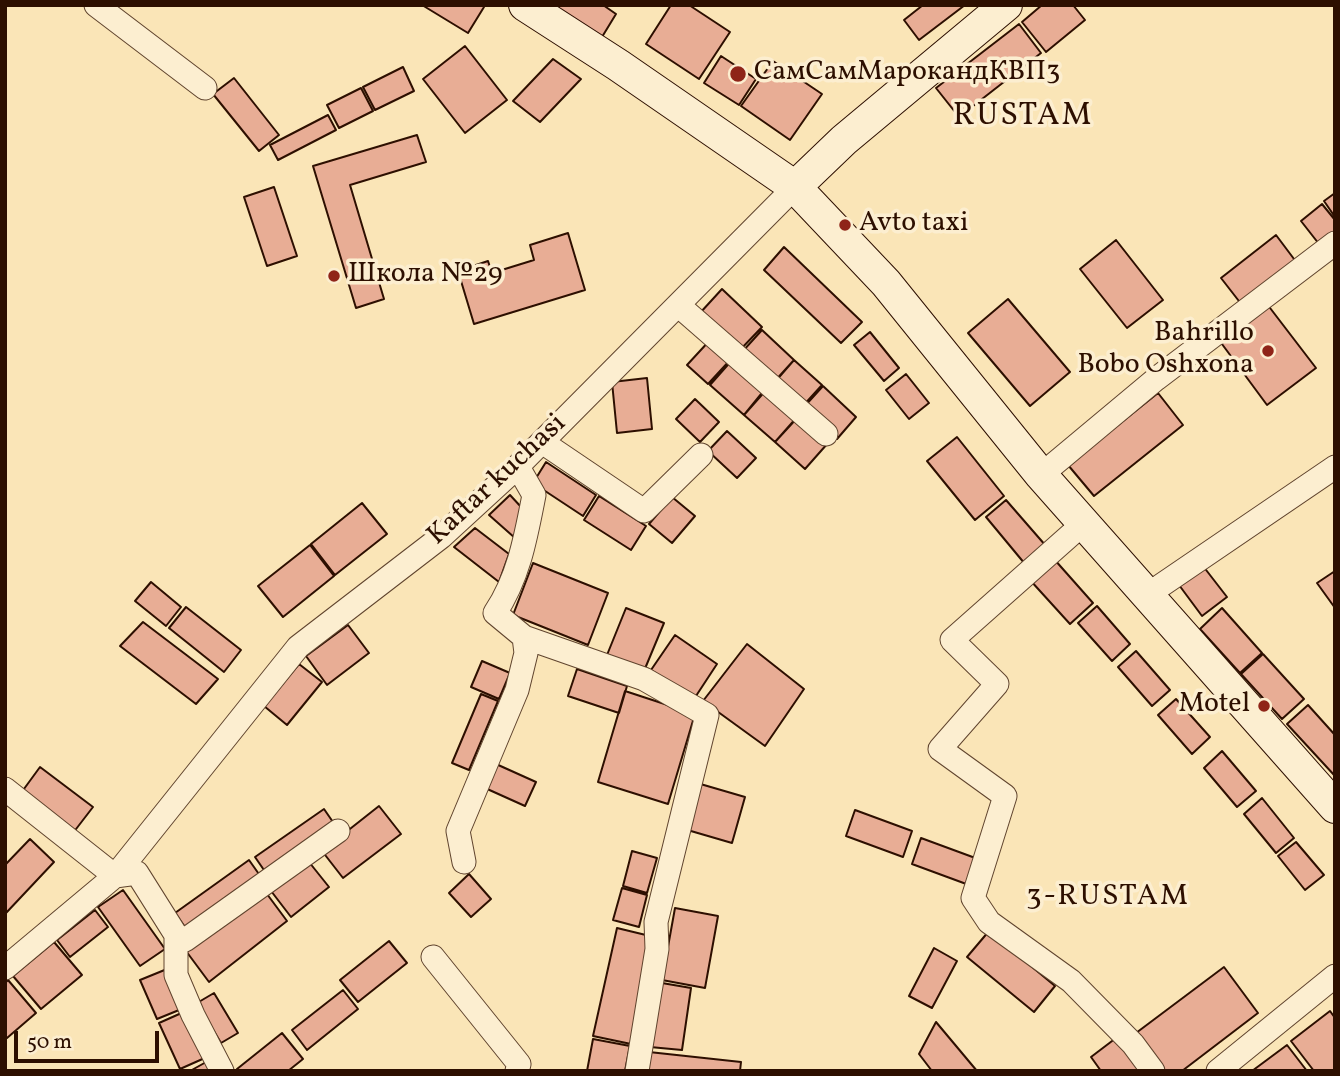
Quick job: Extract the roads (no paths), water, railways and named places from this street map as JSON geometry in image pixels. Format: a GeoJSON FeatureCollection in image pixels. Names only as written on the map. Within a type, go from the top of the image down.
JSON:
{"type":"FeatureCollection","features":[{"type":"Feature","properties":{"kind":"main road"},"geometry":{"type":"LineString","coordinates":[[525,5],[618,65],[795,187],[886,283],[1041,475],[1335,807]]}},
{"type":"Feature","properties":{"kind":"main road","name":"Kaftar kuchasi"},"geometry":{"type":"LineString","coordinates":[[795,187],[844,140],[1006,5]]}},
{"type":"Feature","properties":{"kind":"street"},"geometry":{"type":"LineString","coordinates":[[96,5],[205,88]]}},
{"type":"Feature","properties":{"kind":"street","name":"Kaftar kuchasi"},"geometry":{"type":"LineString","coordinates":[[5,968],[115,876],[298,647],[441,537],[518,467],[795,187]]}},
{"type":"Feature","properties":{"kind":"street"},"geometry":{"type":"LineString","coordinates":[[1041,475],[1156,379],[1335,243]]}},
{"type":"Feature","properties":{"kind":"street"},"geometry":{"type":"LineString","coordinates":[[678,305],[825,434]]}},
{"type":"Feature","properties":{"kind":"street"},"geometry":{"type":"LineString","coordinates":[[542,442],[644,511],[701,455]]}},
{"type":"Feature","properties":{"kind":"street"},"geometry":{"type":"LineString","coordinates":[[518,467],[534,495],[524,547],[507,594],[495,612],[524,637],[643,679],[707,715],[656,922],[657,949],[637,1071]]}},
{"type":"Feature","properties":{"kind":"street"},"geometry":{"type":"LineString","coordinates":[[1147,595],[1335,467]]}},
{"type":"Feature","properties":{"kind":"street"},"geometry":{"type":"LineString","coordinates":[[1084,523],[952,640],[997,684],[940,749],[1005,796],[973,898],[989,922],[1071,981],[1133,1044],[1153,1071]]}},
{"type":"Feature","properties":{"kind":"street"},"geometry":{"type":"LineString","coordinates":[[464,862],[458,831],[517,690],[526,653],[524,637]]}},
{"type":"Feature","properties":{"kind":"street"},"geometry":{"type":"LineString","coordinates":[[5,789],[115,876],[137,873],[176,935],[186,940],[338,831]]}},
{"type":"Feature","properties":{"kind":"street"},"geometry":{"type":"LineString","coordinates":[[176,935],[176,975],[222,1071]]}},
{"type":"Feature","properties":{"kind":"street"},"geometry":{"type":"LineString","coordinates":[[433,957],[519,1064],[517,1071]]}},
{"type":"Feature","properties":{"kind":"street"},"geometry":{"type":"LineString","coordinates":[[1218,1071],[1335,976]]}},
{"type":"Feature","properties":{"kind":"place","name":"СамСамМарокандКВП3"},"geometry":{"type":"Point","coordinates":[738,74]}},
{"type":"Feature","properties":{"kind":"place","name":"Avto taxi"},"geometry":{"type":"Point","coordinates":[845,225]}},
{"type":"Feature","properties":{"kind":"place","name":"Школа №29"},"geometry":{"type":"Point","coordinates":[334,276]}},
{"type":"Feature","properties":{"kind":"place","name":"Bahrillo Bobo Oshxona"},"geometry":{"type":"Point","coordinates":[1268,351]}},
{"type":"Feature","properties":{"kind":"place","name":"Motel"},"geometry":{"type":"Point","coordinates":[1264,706]}},
{"type":"Feature","properties":{"kind":"district","name":"RUSTAM"},"geometry":{"type":"Point","coordinates":[1023,118]}},
{"type":"Feature","properties":{"kind":"district","name":"3-RUSTAM"},"geometry":{"type":"Point","coordinates":[1108,898]}}]}
